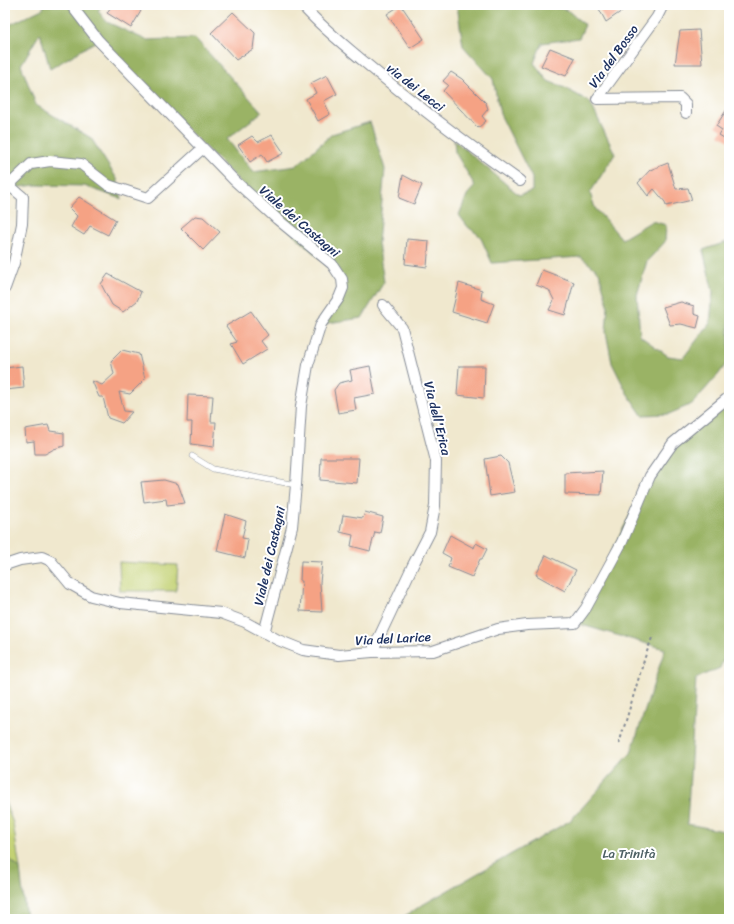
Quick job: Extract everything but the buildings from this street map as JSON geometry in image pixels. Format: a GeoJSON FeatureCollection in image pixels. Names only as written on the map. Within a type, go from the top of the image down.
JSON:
{"type":"FeatureCollection","features":[{"type":"Feature","properties":{"kind":"street","name":"Viale dei Castagni"},"geometry":{"type":"LineString","coordinates":[[71,5],[98,40],[234,180],[277,219],[332,264],[342,279],[343,288],[339,298],[321,324],[308,365],[301,406],[292,527],[264,633]]}},
{"type":"Feature","properties":{"kind":"street","name":"via dei Lecci"},"geometry":{"type":"LineString","coordinates":[[302,5],[313,19],[395,88],[476,150],[520,181]]}},
{"type":"Feature","properties":{"kind":"street","name":"Via del Bosso"},"geometry":{"type":"LineString","coordinates":[[663,5],[657,17],[597,99],[680,98],[686,104],[686,112]]}},
{"type":"Feature","properties":{"kind":"street"},"geometry":{"type":"LineString","coordinates":[[5,288],[14,263],[22,224],[23,197],[7,184],[31,164],[50,161],[80,164],[108,185],[148,198],[203,148]]}},
{"type":"Feature","properties":{"kind":"street","name":"Via dell'Erica"},"geometry":{"type":"LineString","coordinates":[[372,652],[412,565],[430,532],[435,506],[436,461],[402,328],[383,305]]}},
{"type":"Feature","properties":{"kind":"street","name":"Via del Larice"},"geometry":{"type":"LineString","coordinates":[[5,565],[20,560],[42,557],[51,561],[70,584],[91,596],[120,603],[220,613],[245,622],[278,640],[303,650],[339,654],[432,651],[498,629],[527,625],[575,623],[586,608],[622,542],[650,476],[673,443],[729,397]]}},
{"type":"Feature","properties":{"kind":"lane"},"geometry":{"type":"LineString","coordinates":[[192,456],[212,469],[296,485]]}},
{"type":"Feature","properties":{"kind":"path"},"geometry":{"type":"LineString","coordinates":[[619,744],[644,657],[653,634]]}},
{"type":"Feature","properties":{"kind":"green space"},"geometry":{"type":"Polygon","coordinates":[[[43,5],[102,5],[98,11],[107,22],[146,40],[195,38],[262,112],[227,139],[253,172],[296,166],[332,134],[370,122],[385,169],[378,243],[384,282],[362,318],[321,324],[339,298],[342,279],[277,219],[98,40],[50,69],[40,33],[21,65],[36,105],[91,138],[117,179],[122,199],[84,186],[36,185],[12,188],[5,182],[5,27],[44,8],[43,5]]]}},
{"type":"Feature","properties":{"kind":"green space"},"geometry":{"type":"Polygon","coordinates":[[[457,5],[546,5],[567,10],[585,25],[579,38],[542,43],[534,63],[548,81],[565,88],[590,102],[615,154],[590,193],[595,208],[622,239],[652,221],[666,225],[665,242],[647,261],[637,295],[640,336],[668,356],[683,358],[710,323],[713,292],[703,250],[729,241],[729,360],[718,375],[692,404],[669,414],[642,415],[627,393],[612,363],[606,332],[608,305],[599,272],[581,257],[492,263],[480,236],[468,227],[459,215],[467,195],[475,186],[455,152],[454,140],[519,195],[532,191],[532,178],[500,114],[493,79],[463,46],[457,5]]]}},
{"type":"Feature","properties":{"kind":"green space","name":"La Trinità"},"geometry":{"type":"Polygon","coordinates":[[[729,397],[729,646],[720,668],[696,678],[687,824],[729,832],[729,919],[400,919],[571,820],[631,753],[665,649],[575,623],[650,476],[676,440],[729,397]]]}},
{"type":"Feature","properties":{"kind":"green space"},"geometry":{"type":"Polygon","coordinates":[[[119,562],[178,565],[176,591],[120,591],[119,562]]]}},
{"type":"Feature","properties":{"kind":"green space"},"geometry":{"type":"Polygon","coordinates":[[[5,802],[13,823],[20,869],[5,855],[5,802]]]}},
{"type":"Feature","properties":{"kind":"green space"},"geometry":{"type":"Polygon","coordinates":[[[5,855],[20,869],[26,919],[5,919],[5,855]]]}}]}
